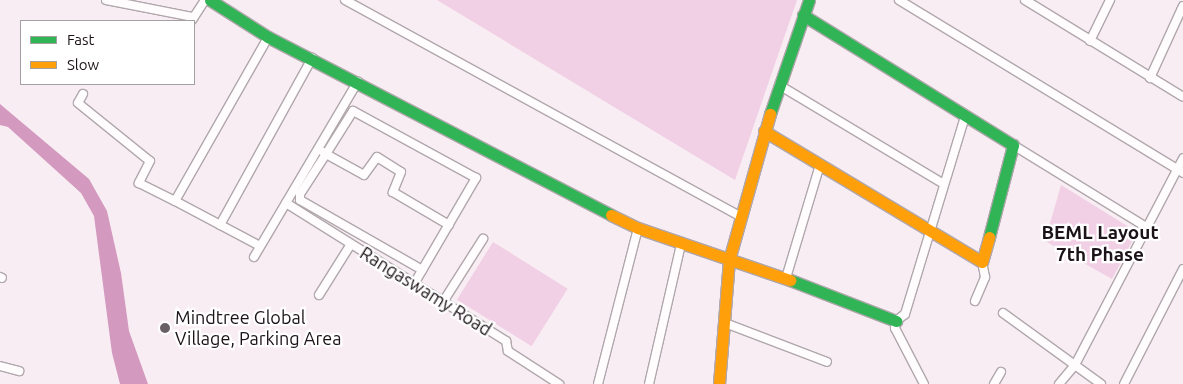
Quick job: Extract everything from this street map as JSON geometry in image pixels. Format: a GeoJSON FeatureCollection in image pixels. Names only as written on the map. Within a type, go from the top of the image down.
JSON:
{"type":"FeatureCollection","features":[{"type":"Feature","properties":{"kind":"street"},"geometry":{"type":"LineString","coordinates":[[106,0],[145,3],[192,19],[205,0]]}},
{"type":"Feature","properties":{"kind":"street"},"geometry":{"type":"LineString","coordinates":[[210,0],[268,37],[358,81],[565,193],[638,228],[786,278],[896,321]]}},
{"type":"Feature","properties":{"kind":"street"},"geometry":{"type":"LineString","coordinates":[[345,0],[741,217]]}},
{"type":"Feature","properties":{"kind":"street"},"geometry":{"type":"LineString","coordinates":[[719,384],[726,323],[729,260],[764,131],[808,0]]}},
{"type":"Feature","properties":{"kind":"street"},"geometry":{"type":"LineString","coordinates":[[899,0],[1180,172]]}},
{"type":"Feature","properties":{"kind":"street"},"geometry":{"type":"LineString","coordinates":[[1025,0],[1090,42],[1183,97]]}},
{"type":"Feature","properties":{"kind":"street"},"geometry":{"type":"LineString","coordinates":[[1090,42],[1110,0]]}},
{"type":"Feature","properties":{"kind":"street"},"geometry":{"type":"LineString","coordinates":[[1150,78],[1183,6]]}},
{"type":"Feature","properties":{"kind":"street"},"geometry":{"type":"LineString","coordinates":[[803,15],[1148,228]]}},
{"type":"Feature","properties":{"kind":"street"},"geometry":{"type":"LineString","coordinates":[[175,201],[268,37]]}},
{"type":"Feature","properties":{"kind":"street"},"geometry":{"type":"LineString","coordinates":[[220,225],[312,58]]}},
{"type":"Feature","properties":{"kind":"street"},"geometry":{"type":"LineString","coordinates":[[254,257],[358,81]]}},
{"type":"Feature","properties":{"kind":"street"},"geometry":{"type":"LineString","coordinates":[[779,85],[944,184]]}},
{"type":"Feature","properties":{"kind":"street"},"geometry":{"type":"LineString","coordinates":[[83,94],[78,103],[150,161],[139,183],[260,246]]}},
{"type":"Feature","properties":{"kind":"street"},"geometry":{"type":"LineString","coordinates":[[414,284],[476,178],[353,110],[300,194],[300,200],[422,270]]}},
{"type":"Feature","properties":{"kind":"street"},"geometry":{"type":"LineString","coordinates":[[924,384],[895,328],[896,321],[904,314],[965,116]]}},
{"type":"Feature","properties":{"kind":"street"},"geometry":{"type":"LineString","coordinates":[[764,131],[982,262]]}},
{"type":"Feature","properties":{"kind":"street"},"geometry":{"type":"LineString","coordinates":[[976,301],[984,277],[982,262],[1013,145]]}},
{"type":"Feature","properties":{"kind":"street"},"geometry":{"type":"LineString","coordinates":[[318,149],[364,175],[377,157],[402,172],[393,192],[448,225]]}},
{"type":"Feature","properties":{"kind":"street"},"geometry":{"type":"LineString","coordinates":[[1059,384],[1075,366],[1180,172],[1183,158]]}},
{"type":"Feature","properties":{"kind":"street"},"geometry":{"type":"LineString","coordinates":[[786,278],[820,165]]}},
{"type":"Feature","properties":{"kind":"street","name":"Rangaswamy Road"},"geometry":{"type":"LineString","coordinates":[[286,203],[506,341],[508,351],[559,384]]}},
{"type":"Feature","properties":{"kind":"street"},"geometry":{"type":"LineString","coordinates":[[598,384],[638,228]]}},
{"type":"Feature","properties":{"kind":"street"},"geometry":{"type":"LineString","coordinates":[[443,302],[483,239]]}},
{"type":"Feature","properties":{"kind":"street"},"geometry":{"type":"LineString","coordinates":[[319,295],[351,244]]}},
{"type":"Feature","properties":{"kind":"street"},"geometry":{"type":"LineString","coordinates":[[649,384],[681,244]]}},
{"type":"Feature","properties":{"kind":"street"},"geometry":{"type":"LineString","coordinates":[[1124,384],[1183,269]]}},
{"type":"Feature","properties":{"kind":"street"},"geometry":{"type":"LineString","coordinates":[[1003,313],[1101,384]]}},
{"type":"Feature","properties":{"kind":"street"},"geometry":{"type":"LineString","coordinates":[[726,323],[827,362]]}},
{"type":"Feature","properties":{"kind":"street"},"geometry":{"type":"LineString","coordinates":[[0,366],[20,371]]}},
{"type":"Feature","properties":{"kind":"street"},"geometry":{"type":"LineString","coordinates":[[994,384],[1001,372]]}},
{"type":"Feature","properties":{"kind":"shaded area"},"geometry":{"type":"Polygon","coordinates":[[[437,0],[797,0],[735,180],[437,0]]]}},
{"type":"Feature","properties":{"kind":"shaded area"},"geometry":{"type":"Polygon","coordinates":[[[0,104],[89,179],[107,211],[121,273],[129,331],[148,384],[120,384],[112,353],[94,216],[81,193],[8,127],[0,125],[0,104]]]}},
{"type":"Feature","properties":{"kind":"shaded area"},"geometry":{"type":"Polygon","coordinates":[[[1061,185],[1137,232],[1112,279],[1045,241],[1061,185]]]}},
{"type":"Feature","properties":{"kind":"shaded area"},"geometry":{"type":"Polygon","coordinates":[[[493,242],[568,289],[532,346],[457,300],[493,242]]]}},
{"type":"Feature","properties":{"kind":"traffic: fast"},"geometry":{"type":"LineString","coordinates":[[210,0],[268,37],[611,215]]}},
{"type":"Feature","properties":{"kind":"traffic: fast"},"geometry":{"type":"LineString","coordinates":[[770,114],[809,0]]}},
{"type":"Feature","properties":{"kind":"traffic: fast"},"geometry":{"type":"LineString","coordinates":[[803,15],[1013,145],[989,237]]}},
{"type":"Feature","properties":{"kind":"traffic: fast"},"geometry":{"type":"LineString","coordinates":[[790,280],[896,321]]}},
{"type":"Feature","properties":{"kind":"traffic: slow"},"geometry":{"type":"LineString","coordinates":[[719,384],[729,260],[770,114]]}},
{"type":"Feature","properties":{"kind":"traffic: slow"},"geometry":{"type":"LineString","coordinates":[[764,131],[982,262],[989,237]]}},
{"type":"Feature","properties":{"kind":"traffic: slow"},"geometry":{"type":"LineString","coordinates":[[611,215],[638,228],[790,280]]}},
{"type":"Feature","properties":{"kind":"place","name":"Mindtree Global Village, Parking Area"},"geometry":{"type":"Point","coordinates":[165,328]}},
{"type":"Feature","properties":{"kind":"district","name":"BEML Layout 7th Phase"},"geometry":{"type":"Point","coordinates":[1100,244]}}]}
